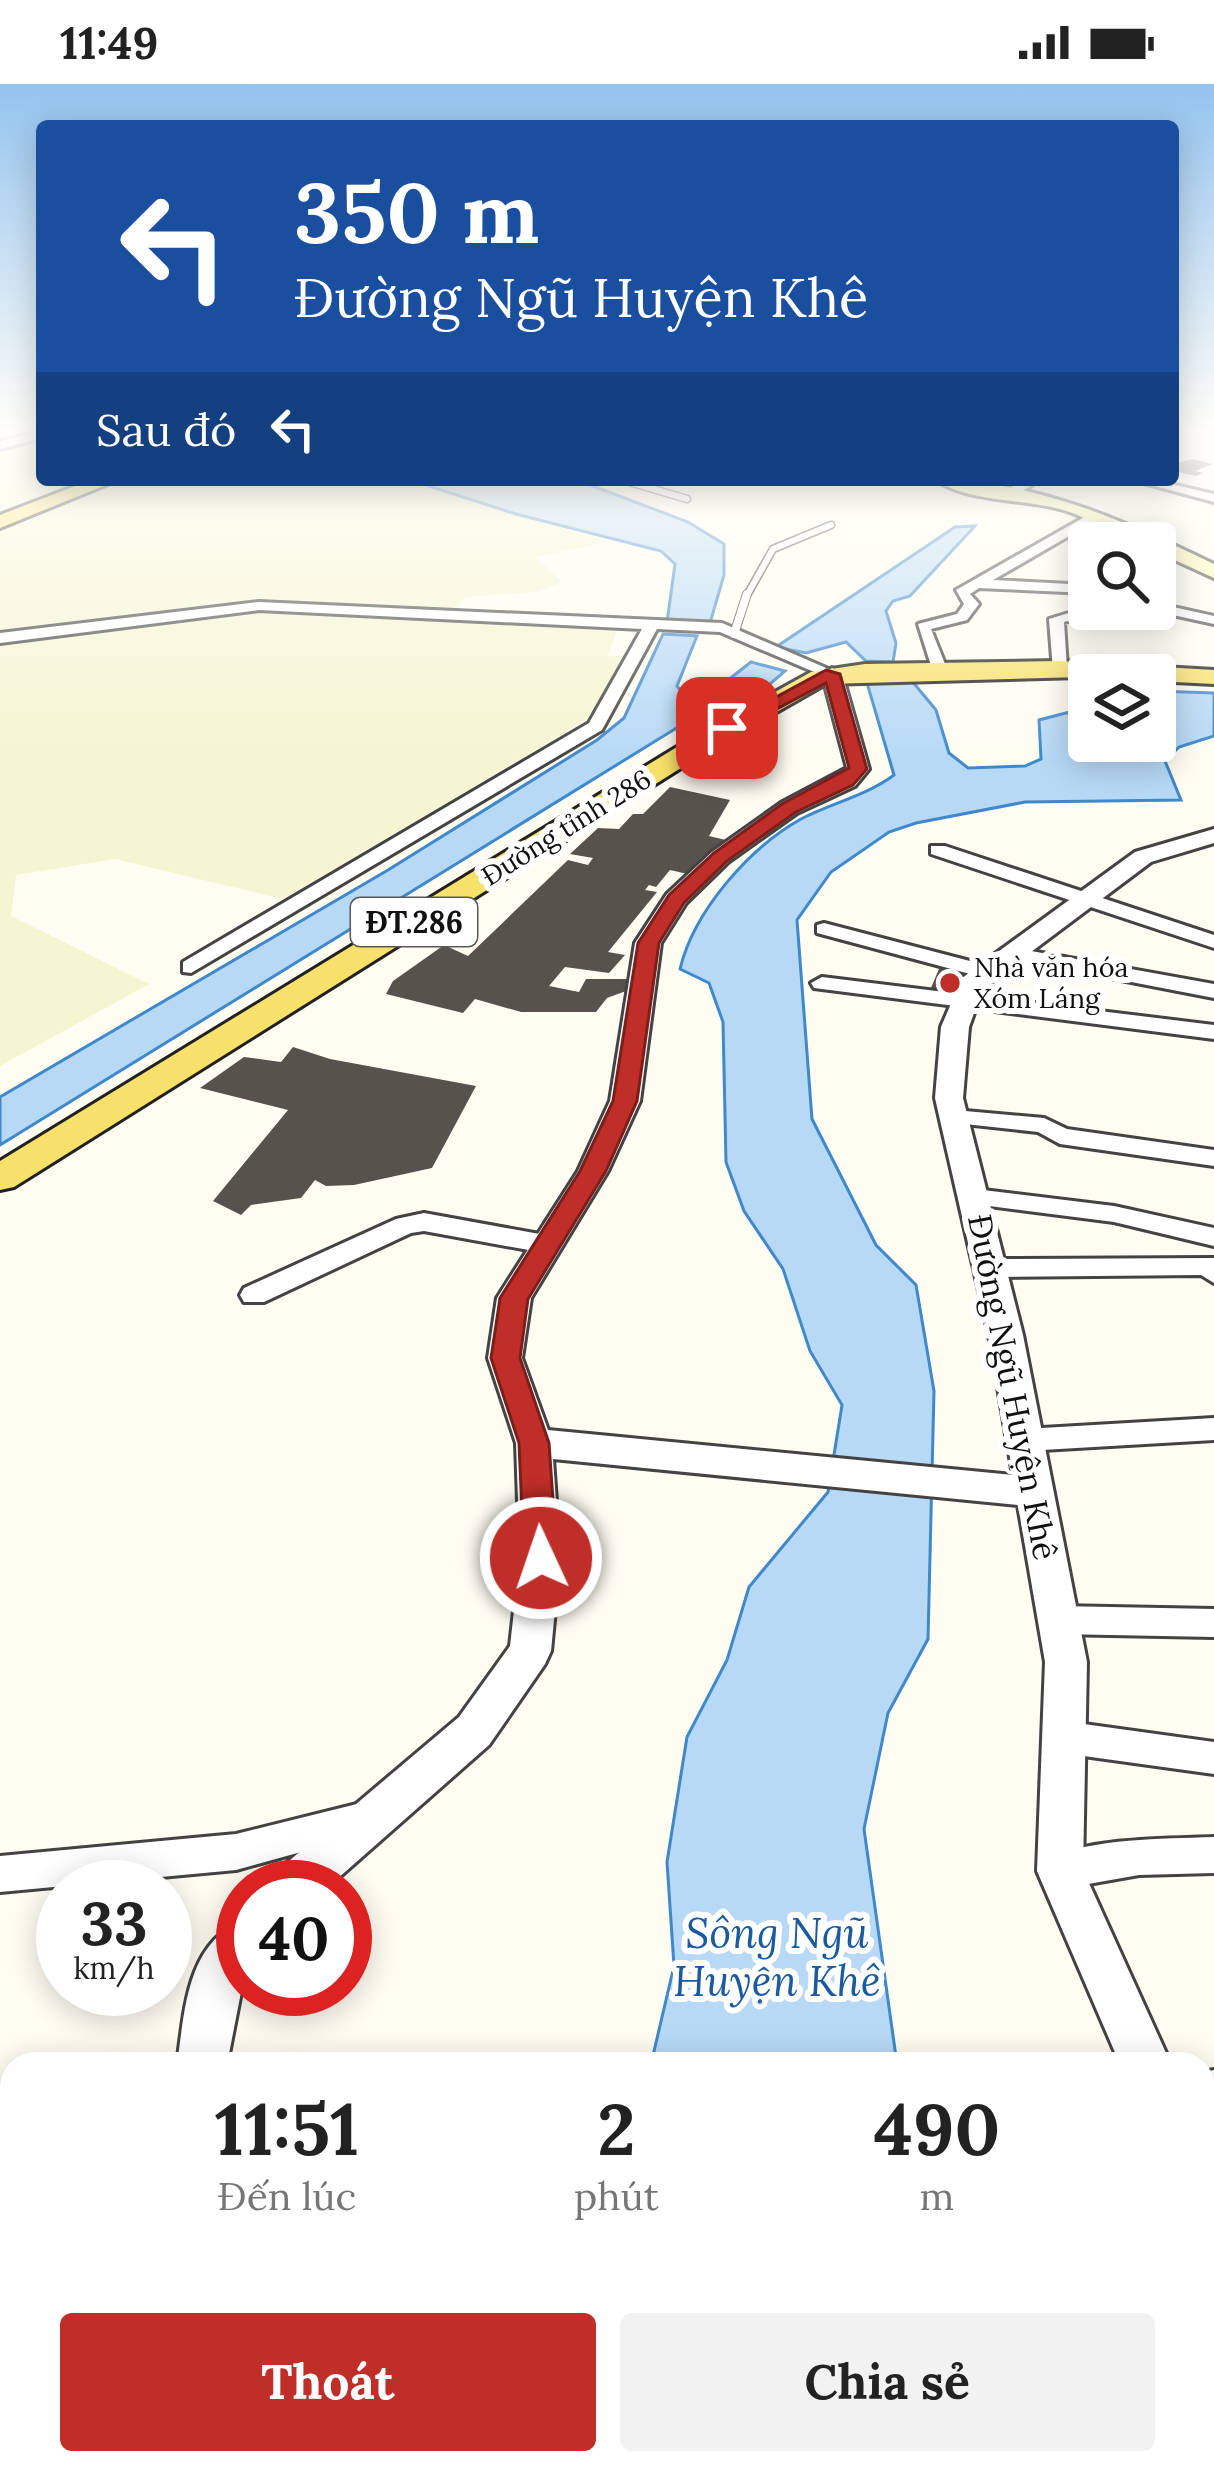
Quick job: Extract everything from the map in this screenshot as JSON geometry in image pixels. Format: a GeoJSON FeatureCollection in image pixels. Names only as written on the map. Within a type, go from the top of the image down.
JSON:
{"type":"FeatureCollection","features":[{"type":"Feature","properties":{"kind":"main road"},"geometry":{"type":"LineString","coordinates":[[1176,553],[1214,572]]}},
{"type":"Feature","properties":{"kind":"main road","name":"ĐT.286"},"geometry":{"type":"LineString","coordinates":[[832,674],[1059,668],[1214,677]]}},
{"type":"Feature","properties":{"kind":"main road","name":"Đường tỉnh 286"},"geometry":{"type":"LineString","coordinates":[[0,1178],[699,745],[832,674]]}},
{"type":"Feature","properties":{"kind":"street"},"geometry":{"type":"LineString","coordinates":[[939,669],[922,627],[962,617],[972,604],[961,593],[1059,537]]}},
{"type":"Feature","properties":{"kind":"street"},"geometry":{"type":"LineString","coordinates":[[977,584],[1068,588]]}},
{"type":"Feature","properties":{"kind":"street"},"geometry":{"type":"LineString","coordinates":[[0,638],[259,607],[726,631],[832,674],[858,769],[847,781],[789,808],[721,857],[657,926],[640,982],[625,1101],[593,1171],[514,1298],[506,1358],[534,1443],[541,1558],[530,1651],[474,1731],[323,1860]]}},
{"type":"Feature","properties":{"kind":"street"},"geometry":{"type":"LineString","coordinates":[[1176,612],[1214,620]]}},
{"type":"Feature","properties":{"kind":"street"},"geometry":{"type":"LineString","coordinates":[[1059,668],[1056,620],[1068,617]]}},
{"type":"Feature","properties":{"kind":"street"},"geometry":{"type":"LineString","coordinates":[[191,967],[596,727],[658,625]]}},
{"type":"Feature","properties":{"kind":"street"},"geometry":{"type":"LineString","coordinates":[[981,982],[1144,857],[1214,836]]}},
{"type":"Feature","properties":{"kind":"street"},"geometry":{"type":"LineString","coordinates":[[938,850],[1214,942]]}},
{"type":"Feature","properties":{"kind":"street"},"geometry":{"type":"LineString","coordinates":[[824,929],[981,982],[1214,1032]]}},
{"type":"Feature","properties":{"kind":"street"},"geometry":{"type":"LineString","coordinates":[[822,982],[981,982],[1214,991]]}},
{"type":"Feature","properties":{"kind":"street","name":"Đường Ngũ Huyện Khê"},"geometry":{"type":"LineString","coordinates":[[981,982],[953,1051],[949,1098],[991,1268],[1025,1440],[1018,1490],[1058,1619],[1066,1662],[1060,1870],[1141,2052]]}},
{"type":"Feature","properties":{"kind":"street"},"geometry":{"type":"LineString","coordinates":[[954,1117],[1044,1125],[1060,1136],[1214,1158]]}},
{"type":"Feature","properties":{"kind":"street"},"geometry":{"type":"LineString","coordinates":[[975,1197],[1114,1214],[1214,1237]]}},
{"type":"Feature","properties":{"kind":"street"},"geometry":{"type":"LineString","coordinates":[[254,1295],[405,1225],[424,1222],[545,1244]]}},
{"type":"Feature","properties":{"kind":"street"},"geometry":{"type":"LineString","coordinates":[[991,1268],[1211,1266],[1214,1274]]}},
{"type":"Feature","properties":{"kind":"street"},"geometry":{"type":"LineString","coordinates":[[1025,1440],[1214,1429]]}},
{"type":"Feature","properties":{"kind":"street"},"geometry":{"type":"LineString","coordinates":[[534,1443],[1018,1490]]}},
{"type":"Feature","properties":{"kind":"street"},"geometry":{"type":"LineString","coordinates":[[1058,1619],[1214,1623]]}},
{"type":"Feature","properties":{"kind":"street"},"geometry":{"type":"LineString","coordinates":[[1062,1737],[1214,1758]]}},
{"type":"Feature","properties":{"kind":"street"},"geometry":{"type":"LineString","coordinates":[[0,1874],[236,1852],[370,1817]]}},
{"type":"Feature","properties":{"kind":"street"},"geometry":{"type":"LineString","coordinates":[[1060,1870],[1139,1857],[1214,1855]]}},
{"type":"Feature","properties":{"kind":"street"},"geometry":{"type":"LineString","coordinates":[[204,2052],[216,1977]]}},
{"type":"Feature","properties":{"kind":"lane"},"geometry":{"type":"LineString","coordinates":[[726,631],[762,561],[774,546],[797,537]]}},
{"type":"Feature","properties":{"kind":"green space"},"geometry":{"type":"Polygon","coordinates":[[[0,537],[592,537],[607,542],[536,557],[562,582],[538,592],[464,597],[451,621],[618,629],[607,656],[625,657],[586,720],[283,899],[115,859],[16,875],[11,916],[149,984],[0,1066],[0,537]]]}},
{"type":"Feature","properties":{"kind":"water"},"geometry":{"type":"Polygon","coordinates":[[[608,537],[713,537],[724,544],[724,575],[710,623],[667,622],[675,564],[661,551],[608,537]]]}},
{"type":"Feature","properties":{"kind":"water"},"geometry":{"type":"Polygon","coordinates":[[[939,537],[964,537],[910,596],[893,601],[886,611],[896,643],[893,662],[866,661],[846,642],[806,653],[776,647],[939,537]]]}},
{"type":"Feature","properties":{"kind":"water"},"geometry":{"type":"Polygon","coordinates":[[[663,634],[697,636],[677,686],[683,693],[714,691],[751,662],[785,671],[770,684],[696,716],[0,1145],[0,1097],[388,870],[597,740],[624,718],[663,634]]]}},
{"type":"Feature","properties":{"kind":"water","name":"Sông Ngũ Huyện Khê"},"geometry":{"type":"Polygon","coordinates":[[[912,681],[936,710],[949,753],[968,768],[1025,766],[1041,759],[1039,720],[1068,712],[1068,762],[1165,762],[1181,800],[1025,802],[916,823],[889,832],[831,872],[797,920],[812,1119],[876,1245],[916,1285],[934,1391],[928,1639],[888,1713],[864,1829],[895,2052],[654,2052],[674,1966],[667,1862],[687,1737],[727,1660],[749,1587],[828,1492],[842,1405],[810,1351],[783,1269],[744,1211],[726,1162],[723,1022],[709,983],[680,969],[711,904],[762,847],[801,819],[894,775],[867,683],[912,681]]]}},
{"type":"Feature","properties":{"kind":"water","name":"Sông Ngũ Huyện Khê"},"geometry":{"type":"Polygon","coordinates":[[[1176,692],[1214,693],[1214,736],[1176,750],[1176,692]]]}},
{"type":"Feature","properties":{"kind":"building"},"geometry":{"type":"Polygon","coordinates":[[[670,787],[730,800],[709,836],[730,841],[692,875],[670,870],[656,887],[649,885],[645,890],[657,892],[608,952],[625,955],[609,973],[565,967],[549,986],[579,992],[586,979],[629,979],[626,991],[607,998],[596,1012],[521,1012],[475,999],[463,1013],[386,994],[393,981],[444,945],[468,956],[568,860],[588,865],[593,858],[570,854],[598,828],[619,829],[633,814],[643,814],[670,787]]]}},
{"type":"Feature","properties":{"kind":"building","name":"Nhà văn hóa Xóm Láng"},"geometry":{"type":"Polygon","coordinates":[[[941,964],[973,971],[957,1001],[928,995],[941,964]]]}},
{"type":"Feature","properties":{"kind":"building"},"geometry":{"type":"Polygon","coordinates":[[[293,1047],[330,1059],[476,1086],[432,1168],[354,1185],[326,1186],[315,1180],[301,1198],[251,1205],[241,1215],[213,1201],[288,1110],[200,1088],[244,1057],[281,1062],[293,1047]]]}},
{"type":"Feature","properties":{"kind":"place","name":"Nhà văn hóa Xóm Láng"},"geometry":{"type":"Point","coordinates":[950,983]}},
{"type":"Feature","properties":{"kind":"route"},"geometry":{"type":"LineString","coordinates":[[541,1558],[534,1443],[506,1358],[514,1298],[593,1171],[625,1101],[649,943],[676,899],[721,857],[789,808],[847,781],[858,769],[832,674],[727,728]]}}]}
